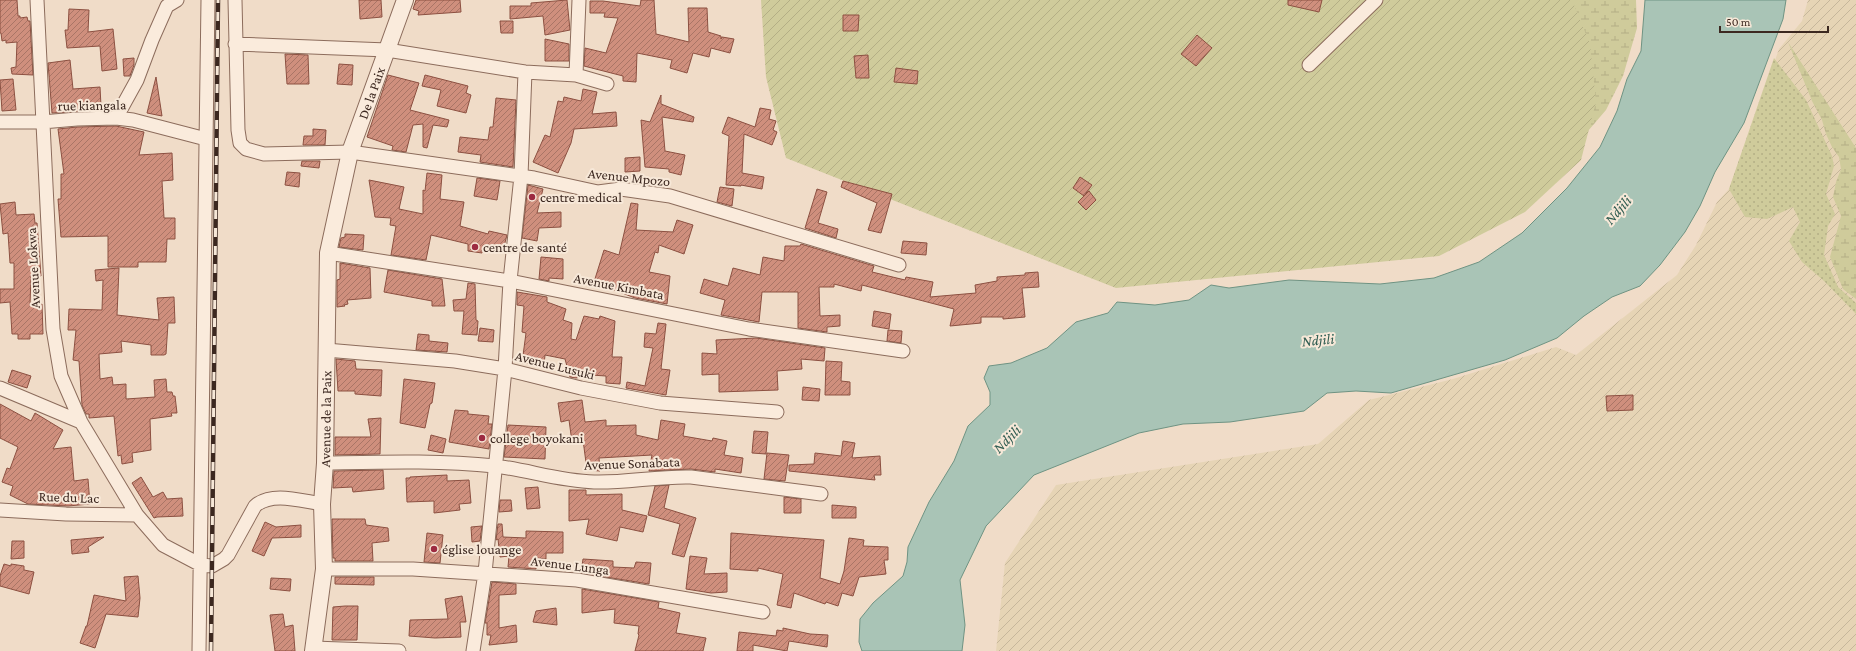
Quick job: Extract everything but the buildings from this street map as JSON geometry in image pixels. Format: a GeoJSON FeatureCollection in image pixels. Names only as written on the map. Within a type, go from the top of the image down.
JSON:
{"type":"FeatureCollection","features":[{"type":"Feature","properties":{"kind":"street","name":"Avenue Lokwa"},"geometry":{"type":"LineString","coordinates":[[37,0],[52,329],[61,376],[81,422],[137,515],[163,545],[201,565]]}},
{"type":"Feature","properties":{"kind":"street"},"geometry":{"type":"LineString","coordinates":[[116,118],[137,80],[167,6],[177,0]]}},
{"type":"Feature","properties":{"kind":"street","name":"Avenue Mpozo"},"geometry":{"type":"LineString","coordinates":[[235,0],[235,44],[240,143],[246,149],[264,154],[350,152],[521,176],[598,192],[621,189],[670,196],[898,265]]}},
{"type":"Feature","properties":{"kind":"street","name":"De la Paix"},"geometry":{"type":"LineString","coordinates":[[343,188],[350,152],[405,0]]}},
{"type":"Feature","properties":{"kind":"street"},"geometry":{"type":"LineString","coordinates":[[576,75],[579,0]]}},
{"type":"Feature","properties":{"kind":"street"},"geometry":{"type":"LineString","coordinates":[[1309,64],[1376,0]]}},
{"type":"Feature","properties":{"kind":"street"},"geometry":{"type":"LineString","coordinates":[[199,651],[206,139],[204,2]]}},
{"type":"Feature","properties":{"kind":"street"},"geometry":{"type":"LineString","coordinates":[[235,44],[387,50],[525,72],[576,75],[607,84]]}},
{"type":"Feature","properties":{"kind":"street"},"geometry":{"type":"LineString","coordinates":[[473,651],[485,574],[494,466],[505,369],[510,281],[521,176],[525,72]]}},
{"type":"Feature","properties":{"kind":"street","name":"rue kiangala"},"geometry":{"type":"LineString","coordinates":[[0,122],[42,122],[116,118],[133,120],[206,139]]}},
{"type":"Feature","properties":{"kind":"street","name":"Avenue de la Paix"},"geometry":{"type":"LineString","coordinates":[[313,649],[324,569],[322,504],[328,253],[343,188]]}},
{"type":"Feature","properties":{"kind":"street","name":"Avenue Kimbata"},"geometry":{"type":"LineString","coordinates":[[328,253],[510,281],[749,329],[903,351]]}},
{"type":"Feature","properties":{"kind":"street","name":"Avenue Lusuki"},"geometry":{"type":"LineString","coordinates":[[326,350],[455,361],[505,369],[660,404],[777,412]]}},
{"type":"Feature","properties":{"kind":"street"},"geometry":{"type":"LineString","coordinates":[[0,388],[81,422]]}},
{"type":"Feature","properties":{"kind":"street","name":"Avenue Sonabata"},"geometry":{"type":"LineString","coordinates":[[324,463],[406,461],[494,466],[593,482],[691,477],[821,494]]}},
{"type":"Feature","properties":{"kind":"street"},"geometry":{"type":"LineString","coordinates":[[201,565],[212,566],[224,559],[255,506],[261,501],[274,498],[322,504]]}},
{"type":"Feature","properties":{"kind":"street","name":"Rue du Lac"},"geometry":{"type":"LineString","coordinates":[[0,510],[66,514],[137,515]]}},
{"type":"Feature","properties":{"kind":"street","name":"Avenue Lunga"},"geometry":{"type":"LineString","coordinates":[[324,569],[413,568],[577,580],[764,612]]}},
{"type":"Feature","properties":{"kind":"street"},"geometry":{"type":"LineString","coordinates":[[313,649],[399,651]]}},
{"type":"Feature","properties":{"kind":"shaded area"},"geometry":{"type":"Polygon","coordinates":[[[1808,0],[1856,0],[1856,651],[996,651],[1005,563],[1056,485],[1318,444],[1369,400],[1453,379],[1556,347],[1576,355],[1677,275],[1696,245],[1717,202],[1729,189],[1779,49],[1802,21],[1808,0]]]}},
{"type":"Feature","properties":{"kind":"green space"},"geometry":{"type":"Polygon","coordinates":[[[761,0],[1572,0],[1590,44],[1596,102],[1581,160],[1525,212],[1439,256],[1116,288],[786,158],[766,77],[761,0]]]}},
{"type":"Feature","properties":{"kind":"green space"},"geometry":{"type":"Polygon","coordinates":[[[1478,0],[1636,0],[1637,28],[1623,76],[1606,110],[1576,145],[1478,0]]]}},
{"type":"Feature","properties":{"kind":"green space"},"geometry":{"type":"Polygon","coordinates":[[[1788,42],[1856,148],[1856,299],[1843,289],[1830,257],[1841,216],[1833,197],[1836,182],[1841,169],[1839,157],[1826,134],[1822,120],[1812,101],[1788,42]]]}},
{"type":"Feature","properties":{"kind":"green space"},"geometry":{"type":"Polygon","coordinates":[[[1774,58],[1806,100],[1832,156],[1834,166],[1826,194],[1835,214],[1828,226],[1824,255],[1838,287],[1856,303],[1856,314],[1824,281],[1802,262],[1789,241],[1800,222],[1793,207],[1767,219],[1745,217],[1729,189],[1774,58]]]}},
{"type":"Feature","properties":{"kind":"water","name":"Ndjili"},"geometry":{"type":"Polygon","coordinates":[[[1645,0],[1786,0],[1783,19],[1744,123],[1715,172],[1700,206],[1685,232],[1660,265],[1640,286],[1612,297],[1584,316],[1557,338],[1505,360],[1391,393],[1356,391],[1327,393],[1304,411],[1230,422],[1183,424],[1139,433],[1034,475],[986,526],[960,580],[965,625],[962,651],[862,651],[859,642],[860,619],[873,603],[903,576],[907,562],[908,547],[929,502],[954,461],[968,426],[990,405],[990,392],[984,378],[989,366],[1011,363],[1047,348],[1076,322],[1108,313],[1117,302],[1155,305],[1189,300],[1211,285],[1229,288],[1289,280],[1380,284],[1434,278],[1479,262],[1522,233],[1567,188],[1600,147],[1617,111],[1627,79],[1641,51],[1645,0]]]}},
{"type":"Feature","properties":{"kind":"railway"},"geometry":{"type":"LineString","coordinates":[[211,651],[218,0]]}},
{"type":"Feature","properties":{"kind":"place","name":"centre medical"},"geometry":{"type":"Point","coordinates":[532,197]}},
{"type":"Feature","properties":{"kind":"place","name":"centre de santé"},"geometry":{"type":"Point","coordinates":[475,247]}},
{"type":"Feature","properties":{"kind":"place","name":"college boyokani"},"geometry":{"type":"Point","coordinates":[482,438]}},
{"type":"Feature","properties":{"kind":"place","name":"église louange"},"geometry":{"type":"Point","coordinates":[434,549]}}]}
